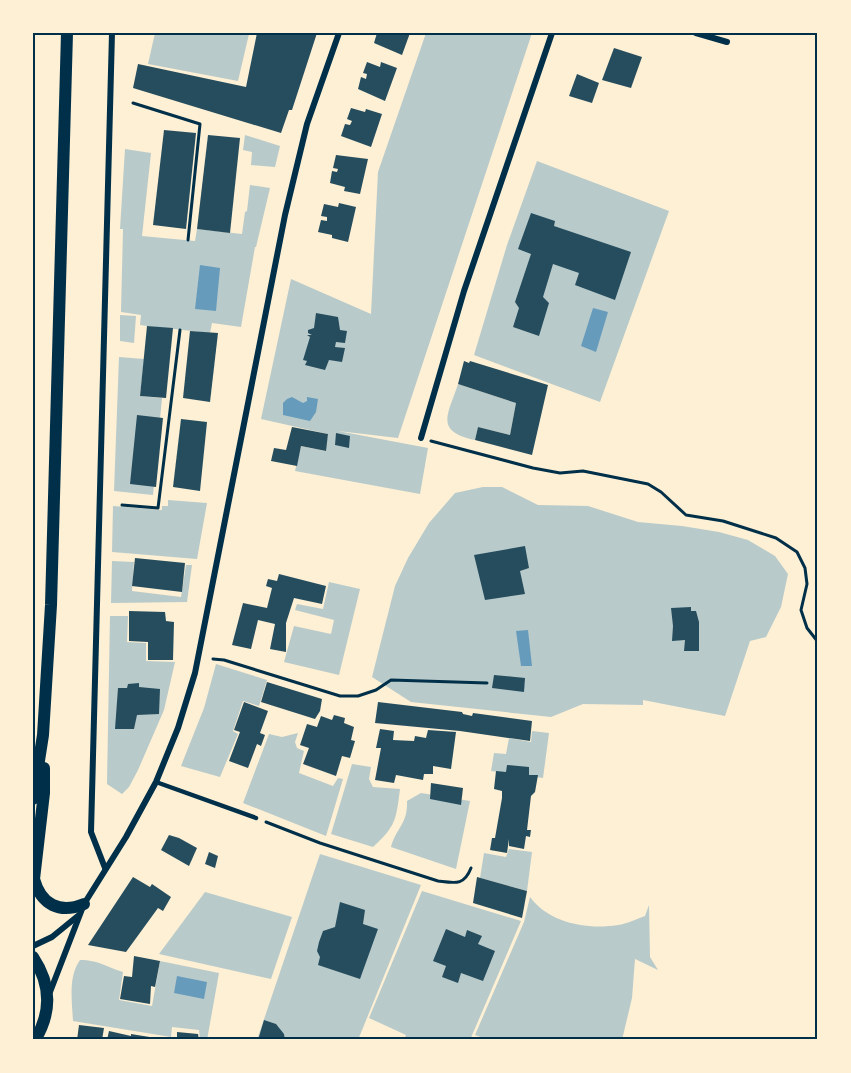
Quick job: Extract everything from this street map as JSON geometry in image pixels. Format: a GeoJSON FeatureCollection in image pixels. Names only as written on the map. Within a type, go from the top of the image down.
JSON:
{"type":"FeatureCollection","features":[{"type":"Feature","properties":{"kind":"main road"},"geometry":{"type":"LineString","coordinates":[[67,33],[51,593],[43,735],[44,793],[34,879],[37,890],[46,901],[60,908],[82,909]]}},
{"type":"Feature","properties":{"kind":"main road"},"geometry":{"type":"LineString","coordinates":[[33,799],[43,735]]}},
{"type":"Feature","properties":{"kind":"main road"},"geometry":{"type":"LineString","coordinates":[[33,957],[44,978],[48,996],[47,1013],[40,1037]]}},
{"type":"Feature","properties":{"kind":"street"},"geometry":{"type":"LineString","coordinates":[[105,868],[92,832],[112,33]]}},
{"type":"Feature","properties":{"kind":"street"},"geometry":{"type":"LineString","coordinates":[[48,996],[82,909],[156,782],[178,728],[195,674],[285,214],[307,124],[339,33]]}},
{"type":"Feature","properties":{"kind":"street"},"geometry":{"type":"LineString","coordinates":[[421,438],[464,291],[552,33]]}},
{"type":"Feature","properties":{"kind":"street"},"geometry":{"type":"LineString","coordinates":[[696,33],[727,42]]}},
{"type":"Feature","properties":{"kind":"street"},"geometry":{"type":"LineString","coordinates":[[33,946],[51,937],[82,909]]}},
{"type":"Feature","properties":{"kind":"lane"},"geometry":{"type":"LineString","coordinates":[[156,782],[256,818]]}},
{"type":"Feature","properties":{"kind":"path"},"geometry":{"type":"LineString","coordinates":[[134,103],[200,124],[188,240]]}},
{"type":"Feature","properties":{"kind":"path"},"geometry":{"type":"LineString","coordinates":[[122,505],[159,508],[180,330]]}},
{"type":"Feature","properties":{"kind":"path"},"geometry":{"type":"LineString","coordinates":[[421,438],[533,468],[560,473],[583,471],[648,484],[686,514],[695,518],[723,521],[776,538],[797,552],[805,568],[807,584],[801,610],[807,628],[818,642]]}},
{"type":"Feature","properties":{"kind":"path"},"geometry":{"type":"LineString","coordinates":[[213,659],[224,660],[340,696],[358,696],[376,690],[391,680],[488,683]]}},
{"type":"Feature","properties":{"kind":"path"},"geometry":{"type":"LineString","coordinates":[[256,818],[320,843],[438,881],[453,883],[462,881],[467,878],[471,868]]}},
{"type":"Feature","properties":{"kind":"shaded area"},"geometry":{"type":"Polygon","coordinates":[[[155,33],[249,34],[238,81],[148,64],[155,33]]]}},
{"type":"Feature","properties":{"kind":"shaded area"},"geometry":{"type":"Polygon","coordinates":[[[426,33],[532,33],[398,438],[338,431],[428,448],[420,494],[295,471],[301,446],[325,451],[328,434],[261,419],[291,279],[371,314],[378,172],[426,33]]]}},
{"type":"Feature","properties":{"kind":"shaded area"},"geometry":{"type":"Polygon","coordinates":[[[245,135],[280,146],[275,167],[251,165],[252,152],[243,150],[245,135]]]}},
{"type":"Feature","properties":{"kind":"shaded area"},"geometry":{"type":"Polygon","coordinates":[[[125,149],[151,153],[142,236],[195,241],[197,229],[242,234],[250,185],[270,188],[255,247],[241,327],[212,323],[210,333],[147,326],[140,325],[141,315],[121,312],[123,229],[120,229],[125,149]]]}},
{"type":"Feature","properties":{"kind":"shaded area"},"geometry":{"type":"Polygon","coordinates":[[[537,161],[669,211],[600,402],[474,355],[507,245],[537,161]]]}},
{"type":"Feature","properties":{"kind":"shaded area"},"geometry":{"type":"Polygon","coordinates":[[[120,315],[136,316],[134,343],[120,341],[120,315]]]}},
{"type":"Feature","properties":{"kind":"shaded area"},"geometry":{"type":"Polygon","coordinates":[[[119,357],[144,359],[140,396],[162,398],[153,495],[114,491],[119,357]]]}},
{"type":"Feature","properties":{"kind":"shaded area"},"geometry":{"type":"Polygon","coordinates":[[[458,384],[516,403],[510,435],[478,427],[475,440],[454,432],[447,420],[458,384]]]}},
{"type":"Feature","properties":{"kind":"shaded area"},"geometry":{"type":"Polygon","coordinates":[[[483,487],[502,487],[538,505],[588,506],[638,522],[719,532],[748,540],[775,556],[788,574],[781,607],[766,637],[750,641],[725,716],[643,700],[643,705],[583,704],[551,717],[411,702],[372,677],[395,586],[408,558],[429,523],[455,493],[483,487]]]}},
{"type":"Feature","properties":{"kind":"shaded area"},"geometry":{"type":"Polygon","coordinates":[[[168,500],[207,503],[197,559],[112,552],[113,506],[162,510],[162,506],[168,506],[168,500]]]}},
{"type":"Feature","properties":{"kind":"shaded area"},"geometry":{"type":"Polygon","coordinates":[[[112,561],[134,562],[132,591],[181,597],[186,565],[192,565],[187,602],[111,603],[112,561]]]}},
{"type":"Feature","properties":{"kind":"shaded area"},"geometry":{"type":"Polygon","coordinates":[[[329,582],[360,589],[339,675],[284,662],[294,626],[331,634],[334,620],[295,610],[297,604],[323,609],[329,582]]]}},
{"type":"Feature","properties":{"kind":"shaded area"},"geometry":{"type":"Polygon","coordinates":[[[110,616],[128,616],[127,642],[146,643],[146,661],[175,662],[164,710],[138,770],[129,787],[122,794],[107,784],[110,616]]]}},
{"type":"Feature","properties":{"kind":"shaded area"},"geometry":{"type":"Polygon","coordinates":[[[216,664],[267,680],[259,706],[243,701],[233,731],[238,734],[220,777],[181,766],[204,708],[216,664]]]}},
{"type":"Feature","properties":{"kind":"shaded area"},"geometry":{"type":"Polygon","coordinates":[[[532,731],[549,733],[543,778],[491,771],[494,753],[506,754],[509,738],[531,742],[532,731]]]}},
{"type":"Feature","properties":{"kind":"shaded area"},"geometry":{"type":"Polygon","coordinates":[[[298,733],[295,742],[297,748],[304,751],[299,773],[333,786],[338,778],[343,779],[326,836],[243,803],[269,734],[282,737],[298,733]]]}},
{"type":"Feature","properties":{"kind":"shaded area"},"geometry":{"type":"Polygon","coordinates":[[[352,764],[371,767],[369,779],[373,787],[400,789],[394,822],[373,847],[331,834],[352,764]]]}},
{"type":"Feature","properties":{"kind":"shaded area"},"geometry":{"type":"Polygon","coordinates":[[[421,793],[470,801],[456,869],[391,847],[404,821],[407,801],[421,793]]]}},
{"type":"Feature","properties":{"kind":"shaded area"},"geometry":{"type":"Polygon","coordinates":[[[509,849],[532,852],[527,891],[480,878],[484,853],[506,857],[509,849]]]}},
{"type":"Feature","properties":{"kind":"shaded area"},"geometry":{"type":"Polygon","coordinates":[[[320,854],[421,885],[358,1040],[257,1040],[320,854]]]}},
{"type":"Feature","properties":{"kind":"shaded area"},"geometry":{"type":"Polygon","coordinates":[[[422,891],[521,921],[470,1040],[404,1040],[406,1035],[369,1018],[422,891]]]}},
{"type":"Feature","properties":{"kind":"shaded area"},"geometry":{"type":"Polygon","coordinates":[[[205,892],[292,917],[271,979],[159,954],[205,892]]]}},
{"type":"Feature","properties":{"kind":"shaded area"},"geometry":{"type":"Polygon","coordinates":[[[530,897],[538,906],[558,919],[594,926],[625,924],[645,916],[649,905],[650,957],[658,970],[635,959],[632,998],[622,1040],[488,1040],[475,1035],[524,922],[530,897]]]}},
{"type":"Feature","properties":{"kind":"shaded area"},"geometry":{"type":"Polygon","coordinates":[[[80,960],[97,962],[123,972],[119,1000],[152,1006],[160,961],[219,973],[207,1040],[200,1040],[199,1030],[172,1027],[171,1037],[73,1021],[72,981],[80,960]]]}},
{"type":"Feature","properties":{"kind":"water"},"geometry":{"type":"Polygon","coordinates":[[[200,265],[220,268],[216,311],[195,309],[200,265]]]}},
{"type":"Feature","properties":{"kind":"water"},"geometry":{"type":"Polygon","coordinates":[[[593,308],[608,312],[596,352],[581,346],[593,308]]]}},
{"type":"Feature","properties":{"kind":"water"},"geometry":{"type":"Polygon","coordinates":[[[292,397],[303,403],[307,401],[307,397],[318,399],[316,412],[310,421],[283,415],[283,403],[292,397]]]}},
{"type":"Feature","properties":{"kind":"water"},"geometry":{"type":"Polygon","coordinates":[[[528,630],[532,666],[521,666],[516,631],[528,630]]]}},
{"type":"Feature","properties":{"kind":"water"},"geometry":{"type":"Polygon","coordinates":[[[177,976],[207,982],[204,999],[174,993],[177,976]]]}},
{"type":"Feature","properties":{"kind":"building"},"geometry":{"type":"Polygon","coordinates":[[[257,33],[317,33],[292,110],[289,110],[281,133],[133,88],[138,64],[246,87],[257,33]]]}},
{"type":"Feature","properties":{"kind":"building"},"geometry":{"type":"Polygon","coordinates":[[[377,33],[410,33],[402,55],[374,43],[377,33]]]}},
{"type":"Feature","properties":{"kind":"building"},"geometry":{"type":"Polygon","coordinates":[[[614,48],[642,57],[631,88],[602,80],[614,48]]]}},
{"type":"Feature","properties":{"kind":"building"},"geometry":{"type":"Polygon","coordinates":[[[367,62],[380,67],[381,62],[397,68],[385,101],[358,89],[361,77],[366,79],[367,74],[363,73],[367,62]]]}},
{"type":"Feature","properties":{"kind":"building"},"geometry":{"type":"Polygon","coordinates":[[[577,74],[599,83],[592,103],[569,96],[577,74]]]}},
{"type":"Feature","properties":{"kind":"building"},"geometry":{"type":"Polygon","coordinates":[[[351,108],[365,112],[366,109],[382,114],[371,147],[341,136],[345,124],[350,125],[352,121],[347,119],[351,108]]]}},
{"type":"Feature","properties":{"kind":"building"},"geometry":{"type":"Polygon","coordinates":[[[164,130],[196,133],[186,229],[153,225],[164,130]]]}},
{"type":"Feature","properties":{"kind":"building"},"geometry":{"type":"Polygon","coordinates":[[[208,135],[240,138],[230,233],[197,229],[208,135]]]}},
{"type":"Feature","properties":{"kind":"building"},"geometry":{"type":"Polygon","coordinates":[[[336,155],[368,159],[360,194],[344,191],[345,187],[330,183],[332,171],[337,172],[338,169],[333,168],[336,155]]]}},
{"type":"Feature","properties":{"kind":"building"},"geometry":{"type":"Polygon","coordinates":[[[339,203],[356,207],[348,242],[318,232],[321,220],[327,221],[327,217],[321,216],[324,204],[338,207],[339,203]]]}},
{"type":"Feature","properties":{"kind":"building"},"geometry":{"type":"Polygon","coordinates":[[[531,213],[555,221],[554,226],[631,252],[615,300],[575,285],[579,273],[553,264],[543,297],[549,303],[539,336],[513,327],[519,308],[515,302],[531,254],[518,249],[531,213]]]}},
{"type":"Feature","properties":{"kind":"building"},"geometry":{"type":"Polygon","coordinates":[[[316,313],[338,317],[340,330],[347,331],[345,343],[336,342],[335,347],[345,348],[342,362],[329,360],[325,370],[305,365],[307,361],[303,360],[310,337],[307,335],[312,335],[308,333],[308,330],[314,328],[316,313]]]}},
{"type":"Feature","properties":{"kind":"building"},"geometry":{"type":"Polygon","coordinates":[[[147,326],[173,328],[166,398],[140,396],[147,326]]]}},
{"type":"Feature","properties":{"kind":"building"},"geometry":{"type":"Polygon","coordinates":[[[190,331],[218,333],[210,402],[183,398],[190,331]]]}},
{"type":"Feature","properties":{"kind":"building"},"geometry":{"type":"Polygon","coordinates":[[[464,361],[548,385],[532,455],[475,440],[478,427],[510,435],[516,403],[458,384],[464,361]]]}},
{"type":"Feature","properties":{"kind":"building"},"geometry":{"type":"Polygon","coordinates":[[[137,415],[163,418],[156,487],[130,484],[137,415]]]}},
{"type":"Feature","properties":{"kind":"building"},"geometry":{"type":"Polygon","coordinates":[[[181,419],[207,422],[200,491],[173,487],[181,419]]]}},
{"type":"Feature","properties":{"kind":"building"},"geometry":{"type":"Polygon","coordinates":[[[292,427],[328,434],[326,451],[301,446],[297,466],[271,461],[274,448],[286,450],[292,427]]]}},
{"type":"Feature","properties":{"kind":"building"},"geometry":{"type":"Polygon","coordinates":[[[336,433],[350,436],[349,448],[335,445],[336,433]]]}},
{"type":"Feature","properties":{"kind":"building"},"geometry":{"type":"Polygon","coordinates":[[[525,546],[529,568],[520,571],[525,594],[485,600],[474,555],[525,546]]]}},
{"type":"Feature","properties":{"kind":"building"},"geometry":{"type":"Polygon","coordinates":[[[135,558],[185,563],[182,592],[132,586],[135,558]]]}},
{"type":"Feature","properties":{"kind":"building"},"geometry":{"type":"Polygon","coordinates":[[[279,574],[326,586],[322,604],[294,598],[286,623],[286,652],[270,649],[275,624],[258,620],[251,649],[232,645],[243,603],[267,608],[272,588],[266,586],[268,579],[277,581],[279,574]]]}},
{"type":"Feature","properties":{"kind":"building"},"geometry":{"type":"Polygon","coordinates":[[[691,607],[691,611],[696,611],[699,622],[699,651],[684,651],[685,640],[672,641],[671,608],[691,607]]]}},
{"type":"Feature","properties":{"kind":"building"},"geometry":{"type":"Polygon","coordinates":[[[129,611],[165,612],[166,621],[174,622],[173,660],[148,660],[148,642],[129,641],[129,611]]]}},
{"type":"Feature","properties":{"kind":"building"},"geometry":{"type":"Polygon","coordinates":[[[494,675],[525,678],[524,692],[492,688],[494,675]]]}},
{"type":"Feature","properties":{"kind":"building"},"geometry":{"type":"Polygon","coordinates":[[[267,682],[322,699],[320,711],[315,719],[261,702],[267,682]]]}},
{"type":"Feature","properties":{"kind":"building"},"geometry":{"type":"Polygon","coordinates":[[[139,683],[139,687],[160,689],[159,714],[137,715],[134,729],[115,729],[118,688],[127,688],[128,684],[139,683]]]}},
{"type":"Feature","properties":{"kind":"building"},"geometry":{"type":"Polygon","coordinates":[[[244,702],[268,711],[260,733],[265,735],[261,746],[257,744],[248,768],[229,761],[240,732],[234,730],[244,702]]]}},
{"type":"Feature","properties":{"kind":"building"},"geometry":{"type":"Polygon","coordinates":[[[378,702],[462,712],[472,716],[473,713],[532,721],[530,741],[460,731],[375,723],[378,702]]]}},
{"type":"Feature","properties":{"kind":"building"},"geometry":{"type":"Polygon","coordinates":[[[334,715],[345,718],[344,723],[354,727],[351,740],[355,741],[350,758],[342,756],[336,776],[303,764],[309,748],[300,745],[307,724],[317,727],[321,716],[332,720],[334,715]]]}},
{"type":"Feature","properties":{"kind":"building"},"geometry":{"type":"Polygon","coordinates":[[[380,729],[394,731],[393,740],[414,741],[415,736],[426,738],[428,730],[456,732],[451,769],[433,766],[433,774],[424,774],[423,780],[396,775],[394,783],[375,780],[381,748],[376,748],[380,729]]]}},
{"type":"Feature","properties":{"kind":"building"},"geometry":{"type":"Polygon","coordinates":[[[507,765],[529,767],[529,775],[538,775],[535,792],[531,796],[527,830],[531,830],[530,837],[526,836],[524,849],[509,846],[509,839],[507,853],[490,850],[492,838],[495,838],[502,798],[502,791],[494,789],[496,771],[506,772],[507,765]]]}},
{"type":"Feature","properties":{"kind":"building"},"geometry":{"type":"Polygon","coordinates":[[[431,783],[463,788],[461,805],[430,799],[431,783]]]}},
{"type":"Feature","properties":{"kind":"building"},"geometry":{"type":"Polygon","coordinates":[[[169,835],[197,848],[189,866],[161,850],[169,835]]]}},
{"type":"Feature","properties":{"kind":"building"},"geometry":{"type":"Polygon","coordinates":[[[209,852],[218,856],[215,868],[205,864],[209,852]]]}},
{"type":"Feature","properties":{"kind":"building"},"geometry":{"type":"Polygon","coordinates":[[[133,877],[150,887],[152,884],[171,897],[163,911],[158,908],[126,952],[88,945],[133,877]]]}},
{"type":"Feature","properties":{"kind":"building"},"geometry":{"type":"Polygon","coordinates":[[[477,877],[527,891],[522,918],[473,903],[477,877]]]}},
{"type":"Feature","properties":{"kind":"building"},"geometry":{"type":"Polygon","coordinates":[[[340,902],[365,910],[363,924],[378,929],[360,979],[318,965],[319,942],[323,931],[335,927],[340,902]]]}},
{"type":"Feature","properties":{"kind":"building"},"geometry":{"type":"Polygon","coordinates":[[[446,929],[465,937],[467,930],[482,936],[478,944],[495,951],[483,981],[461,973],[458,983],[442,977],[446,966],[433,961],[446,929]]]}},
{"type":"Feature","properties":{"kind":"building"},"geometry":{"type":"Polygon","coordinates":[[[134,956],[160,961],[155,987],[151,986],[150,1004],[120,999],[124,976],[132,977],[134,956]]]}},
{"type":"Feature","properties":{"kind":"building"},"geometry":{"type":"Polygon","coordinates":[[[264,1020],[276,1024],[284,1034],[285,1040],[258,1040],[264,1020]]]}},
{"type":"Feature","properties":{"kind":"building"},"geometry":{"type":"Polygon","coordinates":[[[79,1025],[104,1028],[102,1040],[77,1040],[79,1025]]]}},
{"type":"Feature","properties":{"kind":"building"},"geometry":{"type":"Polygon","coordinates":[[[109,1031],[131,1036],[131,1034],[162,1039],[107,1040],[109,1031]]]}},
{"type":"Feature","properties":{"kind":"building"},"geometry":{"type":"Polygon","coordinates":[[[177,1032],[198,1034],[199,1040],[177,1040],[177,1032]]]}}]}
